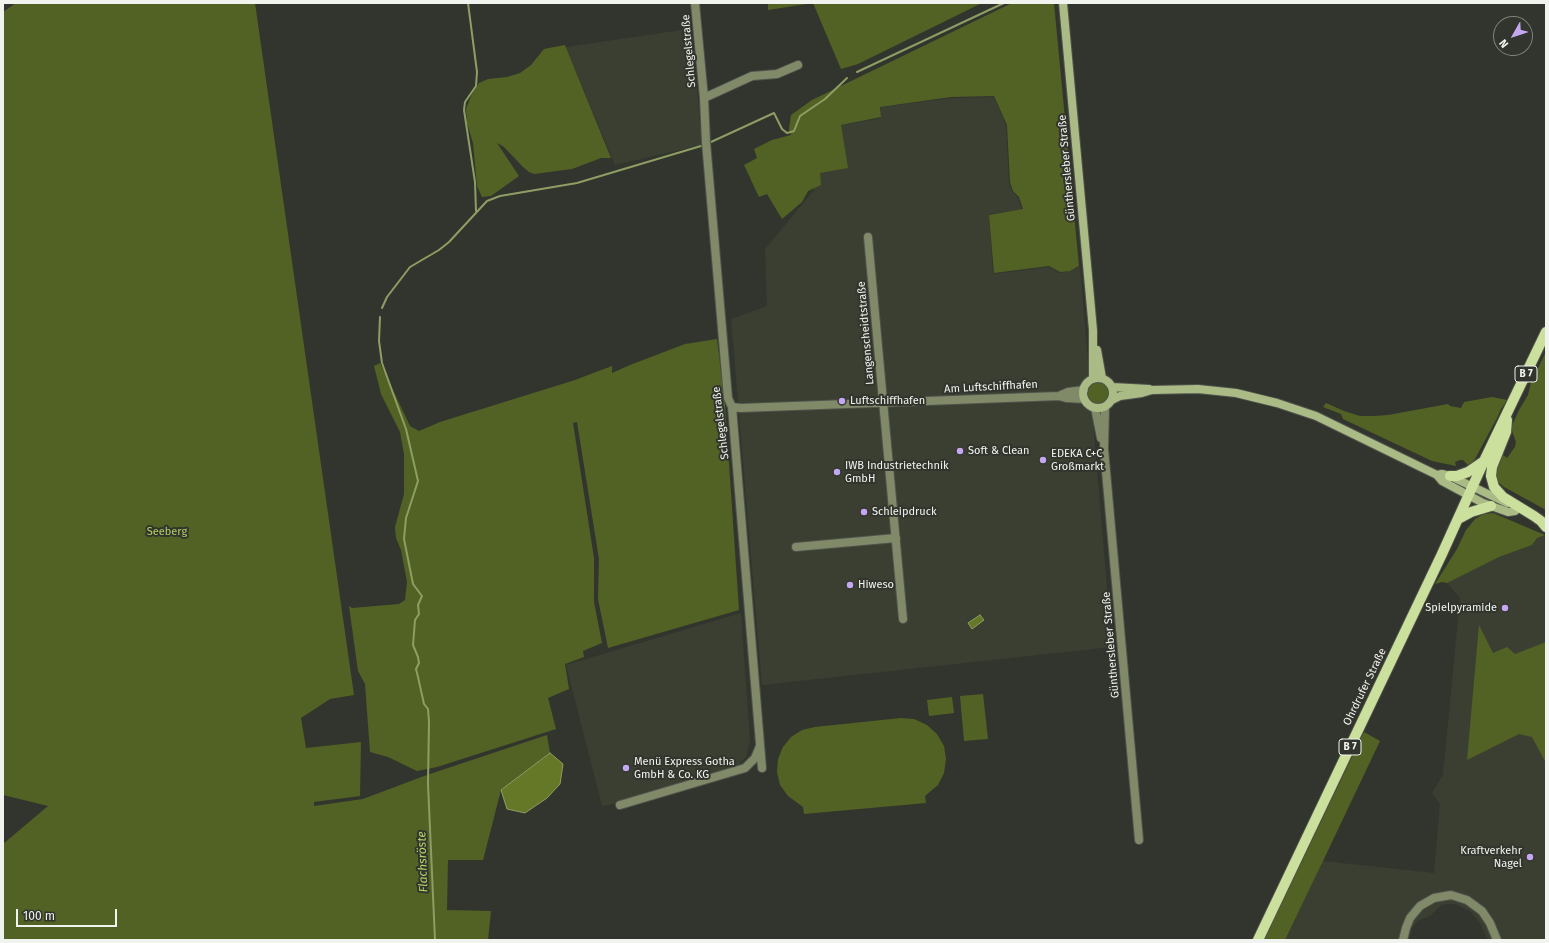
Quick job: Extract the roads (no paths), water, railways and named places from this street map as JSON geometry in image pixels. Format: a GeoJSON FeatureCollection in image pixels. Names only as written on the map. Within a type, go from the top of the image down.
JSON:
{"type":"FeatureCollection","features":[{"type":"Feature","properties":{"kind":"main road","name":"Günthersleber Straße"},"geometry":{"type":"LineString","coordinates":[[1062,3],[1098,378]]}},
{"type":"Feature","properties":{"kind":"main road","name":"B 7"},"geometry":{"type":"LineString","coordinates":[[1471,491],[1546,332]]}},
{"type":"Feature","properties":{"kind":"main road"},"geometry":{"type":"LineString","coordinates":[[1112,400],[1112,387],[1106,380],[1098,378],[1087,383],[1084,390],[1084,399],[1095,408],[1105,407],[1112,400],[1120,396],[1152,390]]}},
{"type":"Feature","properties":{"kind":"main road"},"geometry":{"type":"LineString","coordinates":[[1112,387],[1142,388],[1152,390],[1198,389],[1236,393],[1277,403],[1316,416],[1437,475],[1442,481],[1511,505],[1515,511],[1546,528]]}},
{"type":"Feature","properties":{"kind":"main road"},"geometry":{"type":"LineString","coordinates":[[1507,416],[1506,432],[1492,467],[1491,476],[1494,487],[1503,497],[1541,521],[1546,528]]}},
{"type":"Feature","properties":{"kind":"main road"},"geometry":{"type":"LineString","coordinates":[[1450,476],[1462,474],[1484,461]]}},
{"type":"Feature","properties":{"kind":"main road"},"geometry":{"type":"LineString","coordinates":[[1437,475],[1442,474],[1450,476],[1491,506],[1508,512],[1515,511]]}},
{"type":"Feature","properties":{"kind":"main road","name":"Ohrdrufer Straße"},"geometry":{"type":"LineString","coordinates":[[1258,940],[1471,491]]}},
{"type":"Feature","properties":{"kind":"main road"},"geometry":{"type":"LineString","coordinates":[[1458,519],[1476,510],[1491,506]]}},
{"type":"Feature","properties":{"kind":"street","name":"Schlegelstraße"},"geometry":{"type":"LineString","coordinates":[[695,3],[728,398],[732,406],[762,768]]}},
{"type":"Feature","properties":{"kind":"street","name":"Schlegelstraße"},"geometry":{"type":"LineString","coordinates":[[704,98],[752,76],[777,74],[798,65]]}},
{"type":"Feature","properties":{"kind":"street","name":"Langenscheidtstraße"},"geometry":{"type":"LineString","coordinates":[[868,236],[903,619]]}},
{"type":"Feature","properties":{"kind":"street","name":"Am Luftschiffhafen"},"geometry":{"type":"LineString","coordinates":[[1059,396],[1068,392],[1084,390]]}},
{"type":"Feature","properties":{"kind":"street","name":"Am Luftschiffhafen"},"geometry":{"type":"LineString","coordinates":[[732,406],[741,408],[1059,396],[1084,399]]}},
{"type":"Feature","properties":{"kind":"street","name":"Günthersleber Straße"},"geometry":{"type":"LineString","coordinates":[[1105,407],[1104,449],[1139,840]]}},
{"type":"Feature","properties":{"kind":"street","name":"Günthersleber Straße"},"geometry":{"type":"LineString","coordinates":[[1095,408],[1104,449]]}},
{"type":"Feature","properties":{"kind":"street"},"geometry":{"type":"LineString","coordinates":[[796,546],[896,538]]}},
{"type":"Feature","properties":{"kind":"street"},"geometry":{"type":"LineString","coordinates":[[620,805],[745,768],[755,758],[760,745]]}},
{"type":"Feature","properties":{"kind":"street"},"geometry":{"type":"LineString","coordinates":[[1403,940],[1410,918],[1420,906],[1434,898],[1452,895],[1467,900],[1482,911],[1490,923],[1496,940]]}},
{"type":"Feature","properties":{"kind":"waterway"},"geometry":{"type":"LineString","coordinates":[[468,3],[477,72],[476,86],[465,102],[464,110],[475,182],[476,211]]}},
{"type":"Feature","properties":{"kind":"waterway"},"geometry":{"type":"LineString","coordinates":[[857,72],[1004,3]]}},
{"type":"Feature","properties":{"kind":"waterway"},"geometry":{"type":"LineString","coordinates":[[711,142],[774,113],[782,129],[787,133],[794,131],[800,116],[825,99],[847,78]]}},
{"type":"Feature","properties":{"kind":"waterway"},"geometry":{"type":"LineString","coordinates":[[382,308],[387,297],[410,267],[439,250],[449,242],[487,201],[500,196],[577,183],[701,146]]}},
{"type":"Feature","properties":{"kind":"waterway","name":"Flachsröste"},"geometry":{"type":"LineString","coordinates":[[380,317],[379,341],[382,363],[406,429],[418,481],[406,518],[404,539],[413,584],[422,596],[418,605],[419,614],[415,620],[413,645],[418,657],[419,663],[416,669],[424,704],[428,709],[429,722],[428,784],[435,940]]}},
{"type":"Feature","properties":{"kind":"place","name":"Luftschiffhafen"},"geometry":{"type":"Point","coordinates":[842,401]}},
{"type":"Feature","properties":{"kind":"place","name":"Soft & Clean"},"geometry":{"type":"Point","coordinates":[960,451]}},
{"type":"Feature","properties":{"kind":"place","name":"EDEKA C+C Großmarkt"},"geometry":{"type":"Point","coordinates":[1043,460]}},
{"type":"Feature","properties":{"kind":"place","name":"IWB Industrietechnik GmbH"},"geometry":{"type":"Point","coordinates":[837,472]}},
{"type":"Feature","properties":{"kind":"place","name":"Schleipdruck"},"geometry":{"type":"Point","coordinates":[864,512]}},
{"type":"Feature","properties":{"kind":"place","name":"Hiweso"},"geometry":{"type":"Point","coordinates":[850,585]}},
{"type":"Feature","properties":{"kind":"place","name":"Spielpyramide"},"geometry":{"type":"Point","coordinates":[1505,608]}},
{"type":"Feature","properties":{"kind":"place","name":"Menü Express Gotha GmbH & Co. KG"},"geometry":{"type":"Point","coordinates":[626,768]}},
{"type":"Feature","properties":{"kind":"place","name":"Kraftverkehr Nagel"},"geometry":{"type":"Point","coordinates":[1530,857]}},
{"type":"Feature","properties":{"kind":"park label","name":"Seeberg"},"geometry":{"type":"Point","coordinates":[167,532]}}]}
